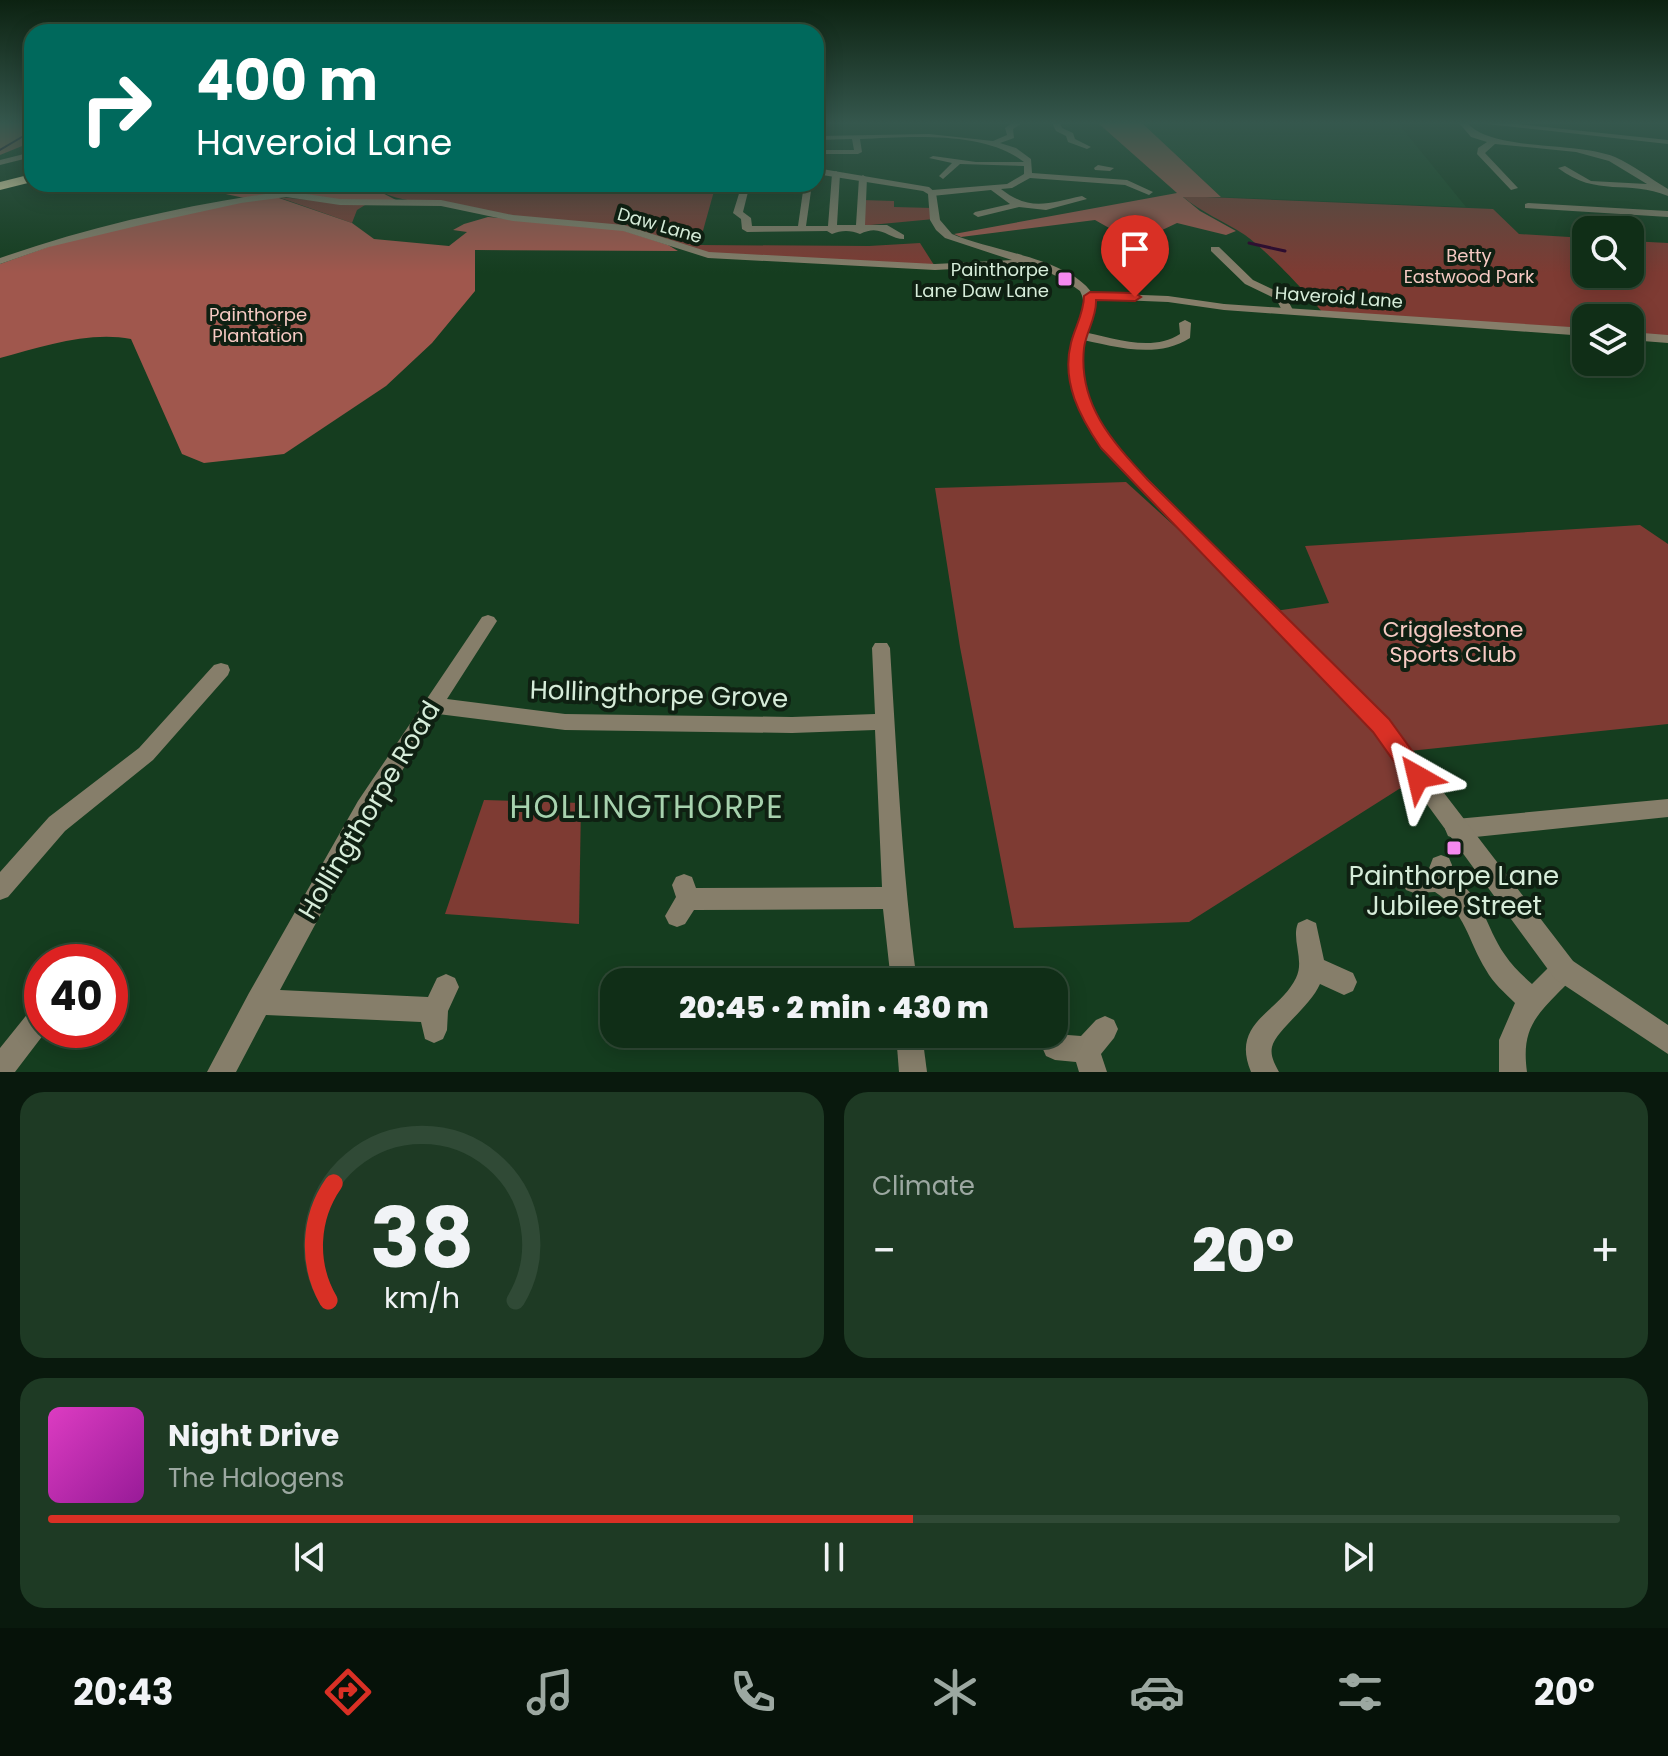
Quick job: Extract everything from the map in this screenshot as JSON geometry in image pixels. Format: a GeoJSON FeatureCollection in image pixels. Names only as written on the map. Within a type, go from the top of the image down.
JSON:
{"type":"FeatureCollection","features":[{"type":"Feature","properties":{"kind":"highway"},"geometry":{"type":"LineString","coordinates":[[0,179],[24,173]]}},
{"type":"Feature","properties":{"kind":"highway"},"geometry":{"type":"LineString","coordinates":[[0,186],[24,180]]}},
{"type":"Feature","properties":{"kind":"street"},"geometry":{"type":"LineString","coordinates":[[830,173],[965,190],[1016,184],[1028,175],[1093,179],[1144,188]]}},
{"type":"Feature","properties":{"kind":"street"},"geometry":{"type":"LineString","coordinates":[[932,185],[950,173]]}},
{"type":"Feature","properties":{"kind":"street"},"geometry":{"type":"LineString","coordinates":[[1093,179],[1095,173]]}},
{"type":"Feature","properties":{"kind":"street"},"geometry":{"type":"LineString","coordinates":[[1499,173],[1515,189]]}},
{"type":"Feature","properties":{"kind":"street"},"geometry":{"type":"LineString","coordinates":[[1570,173],[1589,183],[1658,187]]}},
{"type":"Feature","properties":{"kind":"street"},"geometry":{"type":"LineString","coordinates":[[1637,173],[1668,193]]}},
{"type":"Feature","properties":{"kind":"street"},"geometry":{"type":"LineString","coordinates":[[832,231],[836,174]]}},
{"type":"Feature","properties":{"kind":"street"},"geometry":{"type":"LineString","coordinates":[[860,231],[863,178]]}},
{"type":"Feature","properties":{"kind":"street"},"geometry":{"type":"LineString","coordinates":[[932,185],[934,219],[942,233],[1032,262],[1075,281],[1090,296],[1090,306],[1079,335],[1076,363],[1078,388],[1089,420],[1109,448],[1381,726],[1564,970],[1668,1041]]}},
{"type":"Feature","properties":{"kind":"street"},"geometry":{"type":"LineString","coordinates":[[994,188],[1017,205],[1030,210],[1063,200],[1082,199]]}},
{"type":"Feature","properties":{"kind":"street"},"geometry":{"type":"LineString","coordinates":[[956,200],[971,198],[965,190]]}},
{"type":"Feature","properties":{"kind":"street"},"geometry":{"type":"LineString","coordinates":[[743,192],[738,213],[746,218],[747,229],[803,225]]}},
{"type":"Feature","properties":{"kind":"street"},"geometry":{"type":"LineString","coordinates":[[803,225],[807,192]]}},
{"type":"Feature","properties":{"kind":"street","name":"Daw Lane"},"geometry":{"type":"LineString","coordinates":[[0,261],[46,245],[241,200],[286,194],[350,203],[441,203],[513,218],[603,225],[654,237],[708,255],[935,267],[1032,262]]}},
{"type":"Feature","properties":{"kind":"street"},"geometry":{"type":"LineString","coordinates":[[982,212],[1017,205]]}},
{"type":"Feature","properties":{"kind":"street"},"geometry":{"type":"LineString","coordinates":[[1526,206],[1668,214]]}},
{"type":"Feature","properties":{"kind":"street"},"geometry":{"type":"LineString","coordinates":[[789,221],[832,231],[887,228],[901,237]]}},
{"type":"Feature","properties":{"kind":"street"},"geometry":{"type":"LineString","coordinates":[[1215,255],[1249,282],[1281,297],[1288,312]]}},
{"type":"Feature","properties":{"kind":"street","name":"Haveroid Lane"},"geometry":{"type":"LineString","coordinates":[[1090,296],[1168,299],[1288,312],[1572,331]]}},
{"type":"Feature","properties":{"kind":"street"},"geometry":{"type":"LineString","coordinates":[[1079,335],[1158,346],[1178,342],[1186,335],[1185,323]]}},
{"type":"Feature","properties":{"kind":"street"},"geometry":{"type":"LineString","coordinates":[[1644,337],[1668,339]]}},
{"type":"Feature","properties":{"kind":"street","name":"Hollingthorpe Road"},"geometry":{"type":"LineString","coordinates":[[221,1072],[366,808],[488,621]]}},
{"type":"Feature","properties":{"kind":"street"},"geometry":{"type":"LineString","coordinates":[[881,648],[894,898],[902,968]]}},
{"type":"Feature","properties":{"kind":"street"},"geometry":{"type":"LineString","coordinates":[[0,889],[57,824],[146,754],[221,670]]}},
{"type":"Feature","properties":{"kind":"street","name":"Hollingthorpe Grove"},"geometry":{"type":"LineString","coordinates":[[431,705],[565,722],[792,725],[886,722]]}},
{"type":"Feature","properties":{"kind":"street"},"geometry":{"type":"LineString","coordinates":[[1456,829],[1668,808]]}},
{"type":"Feature","properties":{"kind":"street"},"geometry":{"type":"LineString","coordinates":[[1431,876],[1467,904],[1475,915],[1497,966],[1532,1001]]}},
{"type":"Feature","properties":{"kind":"street"},"geometry":{"type":"LineString","coordinates":[[683,900],[894,898]]}},
{"type":"Feature","properties":{"kind":"street"},"geometry":{"type":"LineString","coordinates":[[1265,1072],[1258,1049],[1263,1034],[1298,998],[1308,983],[1312,968],[1307,931]]}},
{"type":"Feature","properties":{"kind":"street"},"geometry":{"type":"LineString","coordinates":[[1312,968],[1344,982]]}},
{"type":"Feature","properties":{"kind":"street"},"geometry":{"type":"LineString","coordinates":[[1513,1072],[1509,1049],[1520,1016],[1564,970]]}},
{"type":"Feature","properties":{"kind":"street"},"geometry":{"type":"LineString","coordinates":[[258,1002],[438,1009]]}},
{"type":"Feature","properties":{"kind":"street"},"geometry":{"type":"LineString","coordinates":[[1058,1048],[1090,1061],[1105,1029]]}},
{"type":"Feature","properties":{"kind":"street"},"geometry":{"type":"LineString","coordinates":[[0,1069],[24,1039]]}},
{"type":"Feature","properties":{"kind":"street"},"geometry":{"type":"LineString","coordinates":[[910,1048],[913,1072]]}},
{"type":"Feature","properties":{"kind":"shaded area"},"geometry":{"type":"Polygon","coordinates":[[[1195,173],[1438,173],[1466,207],[1221,197],[1195,173]]]}},
{"type":"Feature","properties":{"kind":"green space"},"geometry":{"type":"Polygon","coordinates":[[[1154,173],[1195,173],[1221,197],[1183,197],[1200,211],[1236,231],[1226,235],[1177,223],[1158,232],[1141,246],[1095,220],[961,237],[954,234],[1177,193],[1154,173]]]}},
{"type":"Feature","properties":{"kind":"green space","name":"Painthorpe Plantation"},"geometry":{"type":"Polygon","coordinates":[[[219,192],[281,192],[279,198],[352,223],[374,239],[449,246],[467,232],[453,230],[488,217],[618,229],[678,251],[475,250],[475,291],[432,343],[386,386],[284,454],[204,463],[182,454],[131,339],[82,339],[0,358],[0,264],[59,243],[249,199],[219,192]]]}},
{"type":"Feature","properties":{"kind":"green space","name":"Painthorpe Plantation"},"geometry":{"type":"Polygon","coordinates":[[[281,192],[380,192],[396,200],[343,200],[281,192]]]}},
{"type":"Feature","properties":{"kind":"green space"},"geometry":{"type":"Polygon","coordinates":[[[381,192],[714,192],[699,245],[869,246],[920,243],[934,265],[708,255],[676,245],[381,192]]]}},
{"type":"Feature","properties":{"kind":"green space","name":"Betty Eastwood Park"},"geometry":{"type":"Polygon","coordinates":[[[1182,196],[1493,209],[1519,234],[1572,237],[1572,288],[1644,288],[1644,242],[1668,243],[1668,339],[1644,337],[1644,304],[1572,304],[1572,331],[1324,314],[1254,242],[1182,196]]]}},
{"type":"Feature","properties":{"kind":"green space"},"geometry":{"type":"Polygon","coordinates":[[[278,197],[365,205],[357,210],[352,223],[278,197]]]}},
{"type":"Feature","properties":{"kind":"green space"},"geometry":{"type":"Polygon","coordinates":[[[862,200],[894,201],[894,207],[933,208],[934,219],[860,226],[862,200]]]}},
{"type":"Feature","properties":{"kind":"green space","name":"Crigglestone Sports Club"},"geometry":{"type":"Polygon","coordinates":[[[1126,482],[1269,612],[1329,603],[1305,546],[1640,525],[1668,544],[1668,724],[1400,752],[1418,777],[1189,922],[1014,928],[960,647],[935,488],[1126,482]]]}},
{"type":"Feature","properties":{"kind":"green space"},"geometry":{"type":"Polygon","coordinates":[[[484,800],[581,803],[579,924],[445,914],[484,800]]]}},
{"type":"Feature","properties":{"kind":"waterway"},"geometry":{"type":"LineString","coordinates":[[1249,243],[1285,251]]}},
{"type":"Feature","properties":{"kind":"place","name":"Painthorpe Lane Daw Lane"},"geometry":{"type":"Point","coordinates":[1065,279]}},
{"type":"Feature","properties":{"kind":"place","name":"Painthorpe Lane Jubilee Street"},"geometry":{"type":"Point","coordinates":[1454,848]}},
{"type":"Feature","properties":{"kind":"district","name":"HOLLINGTHORPE"},"geometry":{"type":"Point","coordinates":[647,806]}},
{"type":"Feature","properties":{"kind":"route"},"geometry":{"type":"LineString","coordinates":[[1135,297],[1090,296],[1090,306],[1077,344],[1076,363],[1078,388],[1089,420],[1109,448],[1142,484],[1381,726],[1418,777]]}}]}
